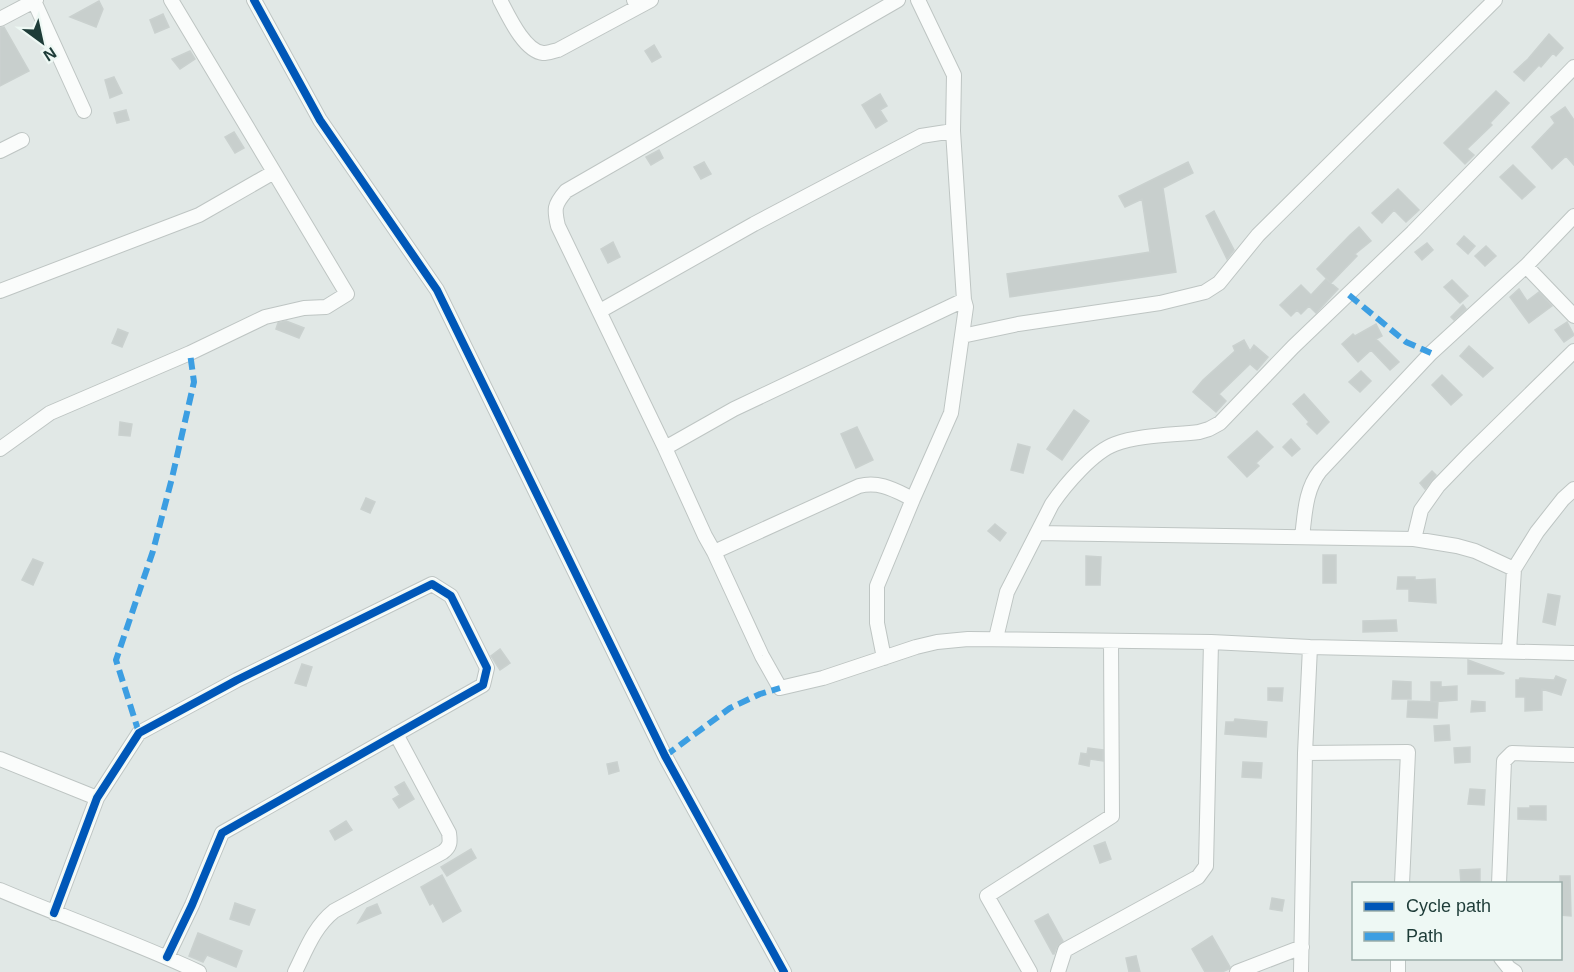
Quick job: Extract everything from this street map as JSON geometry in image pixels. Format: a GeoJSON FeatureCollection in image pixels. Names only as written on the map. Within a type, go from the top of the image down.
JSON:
{"type":"FeatureCollection","features":[{"type":"Feature","properties":{"kind":"street"},"geometry":{"type":"LineString","coordinates":[[0,448],[50,413],[190,353],[265,317],[304,308],[326,307],[347,294],[171,0]]}},
{"type":"Feature","properties":{"kind":"street"},"geometry":{"type":"LineString","coordinates":[[254,0],[320,120],[437,290],[665,756],[784,972]]}},
{"type":"Feature","properties":{"kind":"street"},"geometry":{"type":"LineString","coordinates":[[500,0],[523,39],[532,48],[544,53],[558,50],[636,4],[651,0]]}},
{"type":"Feature","properties":{"kind":"street"},"geometry":{"type":"LineString","coordinates":[[897,0],[566,190],[556,206],[558,226],[762,656],[780,688],[814,680],[916,647],[968,639],[1211,642],[1310,647],[1574,653]]}},
{"type":"Feature","properties":{"kind":"street"},"geometry":{"type":"LineString","coordinates":[[884,658],[877,622],[877,586],[951,413],[966,307],[953,131],[954,75],[918,0]]}},
{"type":"Feature","properties":{"kind":"street"},"geometry":{"type":"LineString","coordinates":[[962,336],[1018,324],[1160,303],[1205,292],[1219,283],[1258,235],[1495,0]]}},
{"type":"Feature","properties":{"kind":"street"},"geometry":{"type":"LineString","coordinates":[[0,19],[35,1],[84,111]]}},
{"type":"Feature","properties":{"kind":"street"},"geometry":{"type":"LineString","coordinates":[[996,638],[1007,592],[1052,504],[1060,492],[1091,459],[1113,444],[1128,440],[1199,432],[1220,423],[1293,346],[1413,232],[1574,67]]}},
{"type":"Feature","properties":{"kind":"street"},"geometry":{"type":"LineString","coordinates":[[600,311],[754,224],[921,136],[953,131]]}},
{"type":"Feature","properties":{"kind":"street"},"geometry":{"type":"LineString","coordinates":[[0,151],[22,140]]}},
{"type":"Feature","properties":{"kind":"street"},"geometry":{"type":"LineString","coordinates":[[0,291],[200,215],[274,172]]}},
{"type":"Feature","properties":{"kind":"street"},"geometry":{"type":"LineString","coordinates":[[1302,537],[1308,492],[1320,471],[1431,353],[1526,266],[1574,216]]}},
{"type":"Feature","properties":{"kind":"street"},"geometry":{"type":"LineString","coordinates":[[1526,266],[1574,316]]}},
{"type":"Feature","properties":{"kind":"street"},"geometry":{"type":"LineString","coordinates":[[665,448],[734,409],[964,300]]}},
{"type":"Feature","properties":{"kind":"street"},"geometry":{"type":"LineString","coordinates":[[1414,539],[1422,510],[1438,486],[1574,351]]}},
{"type":"Feature","properties":{"kind":"street"},"geometry":{"type":"LineString","coordinates":[[714,552],[869,483],[913,499]]}},
{"type":"Feature","properties":{"kind":"street"},"geometry":{"type":"LineString","coordinates":[[1509,651],[1514,569],[1537,532],[1563,499],[1574,489]]}},
{"type":"Feature","properties":{"kind":"street"},"geometry":{"type":"LineString","coordinates":[[1037,533],[1414,539],[1475,551],[1514,569]]}},
{"type":"Feature","properties":{"kind":"street"},"geometry":{"type":"LineString","coordinates":[[54,913],[97,798],[139,733],[237,680],[432,584],[451,596],[487,668],[483,685],[222,833],[167,957]]}},
{"type":"Feature","properties":{"kind":"street"},"geometry":{"type":"LineString","coordinates":[[1030,972],[987,896],[1112,816],[1111,640]]}},
{"type":"Feature","properties":{"kind":"street"},"geometry":{"type":"LineString","coordinates":[[1058,972],[1065,950],[1198,878],[1206,866],[1211,642]]}},
{"type":"Feature","properties":{"kind":"street"},"geometry":{"type":"LineString","coordinates":[[1301,972],[1305,753],[1310,647]]}},
{"type":"Feature","properties":{"kind":"street"},"geometry":{"type":"LineString","coordinates":[[295,972],[316,929],[326,917],[443,852],[449,846],[448,833],[396,734]]}},
{"type":"Feature","properties":{"kind":"street"},"geometry":{"type":"LineString","coordinates":[[1305,753],[1408,752],[1402,882]]}},
{"type":"Feature","properties":{"kind":"street"},"geometry":{"type":"LineString","coordinates":[[1499,882],[1504,761],[1512,753],[1574,755]]}},
{"type":"Feature","properties":{"kind":"street"},"geometry":{"type":"LineString","coordinates":[[0,759],[97,798]]}},
{"type":"Feature","properties":{"kind":"street"},"geometry":{"type":"LineString","coordinates":[[0,890],[199,972]]}},
{"type":"Feature","properties":{"kind":"street"},"geometry":{"type":"LineString","coordinates":[[1237,972],[1302,947]]}},
{"type":"Feature","properties":{"kind":"street"},"geometry":{"type":"LineString","coordinates":[[1503,960],[1515,972]]}},
{"type":"Feature","properties":{"kind":"building"},"geometry":{"type":"Polygon","coordinates":[[[99,1],[103,9],[96,27],[70,17],[99,1]]]}},
{"type":"Feature","properties":{"kind":"building"},"geometry":{"type":"Polygon","coordinates":[[[163,14],[169,27],[155,33],[150,20],[163,14]]]}},
{"type":"Feature","properties":{"kind":"building"},"geometry":{"type":"Polygon","coordinates":[[[4,27],[29,71],[0,86],[0,28],[4,27]]]}},
{"type":"Feature","properties":{"kind":"building"},"geometry":{"type":"Polygon","coordinates":[[[1549,34],[1563,48],[1556,56],[1553,53],[1524,81],[1514,72],[1549,34]]]}},
{"type":"Feature","properties":{"kind":"building"},"geometry":{"type":"Polygon","coordinates":[[[654,45],[661,57],[652,62],[645,51],[654,45]]]}},
{"type":"Feature","properties":{"kind":"building"},"geometry":{"type":"Polygon","coordinates":[[[190,51],[195,59],[180,69],[172,59],[190,51]]]}},
{"type":"Feature","properties":{"kind":"building"},"geometry":{"type":"Polygon","coordinates":[[[114,77],[122,93],[110,98],[105,80],[114,77]]]}},
{"type":"Feature","properties":{"kind":"building"},"geometry":{"type":"Polygon","coordinates":[[[1496,91],[1509,103],[1490,123],[1492,125],[1467,149],[1474,155],[1465,164],[1444,143],[1496,91]]]}},
{"type":"Feature","properties":{"kind":"building"},"geometry":{"type":"Polygon","coordinates":[[[880,94],[887,106],[880,110],[887,121],[876,128],[862,105],[880,94]]]}},
{"type":"Feature","properties":{"kind":"building"},"geometry":{"type":"Polygon","coordinates":[[[1565,107],[1574,120],[1574,165],[1566,156],[1552,169],[1532,147],[1555,123],[1551,117],[1565,107]]]}},
{"type":"Feature","properties":{"kind":"building"},"geometry":{"type":"Polygon","coordinates":[[[126,110],[129,120],[117,123],[114,113],[126,110]]]}},
{"type":"Feature","properties":{"kind":"building"},"geometry":{"type":"Polygon","coordinates":[[[234,132],[244,148],[235,153],[225,137],[234,132]]]}},
{"type":"Feature","properties":{"kind":"building"},"geometry":{"type":"Polygon","coordinates":[[[659,150],[663,158],[651,165],[646,157],[659,150]]]}},
{"type":"Feature","properties":{"kind":"building"},"geometry":{"type":"Polygon","coordinates":[[[704,162],[711,174],[701,179],[694,167],[704,162]]]}},
{"type":"Feature","properties":{"kind":"building"},"geometry":{"type":"Polygon","coordinates":[[[1188,162],[1193,173],[1163,188],[1176,272],[1010,297],[1007,274],[1150,252],[1142,199],[1125,207],[1119,196],[1188,162]]]}},
{"type":"Feature","properties":{"kind":"building"},"geometry":{"type":"Polygon","coordinates":[[[1513,165],[1535,187],[1522,199],[1500,177],[1513,165]]]}},
{"type":"Feature","properties":{"kind":"building"},"geometry":{"type":"Polygon","coordinates":[[[1398,189],[1419,210],[1406,222],[1394,210],[1382,223],[1372,213],[1398,189]]]}},
{"type":"Feature","properties":{"kind":"building"},"geometry":{"type":"Polygon","coordinates":[[[1214,211],[1234,250],[1227,259],[1206,216],[1214,211]]]}},
{"type":"Feature","properties":{"kind":"building"},"geometry":{"type":"Polygon","coordinates":[[[1359,227],[1371,241],[1355,254],[1357,256],[1331,283],[1317,269],[1359,227]]]}},
{"type":"Feature","properties":{"kind":"building"},"geometry":{"type":"Polygon","coordinates":[[[1464,236],[1475,246],[1468,254],[1457,244],[1464,236]]]}},
{"type":"Feature","properties":{"kind":"building"},"geometry":{"type":"Polygon","coordinates":[[[613,242],[620,257],[608,263],[601,249],[613,242]]]}},
{"type":"Feature","properties":{"kind":"building"},"geometry":{"type":"Polygon","coordinates":[[[1427,243],[1433,250],[1422,260],[1415,252],[1427,243]]]}},
{"type":"Feature","properties":{"kind":"building"},"geometry":{"type":"Polygon","coordinates":[[[1486,246],[1496,256],[1485,266],[1475,256],[1486,246]]]}},
{"type":"Feature","properties":{"kind":"building"},"geometry":{"type":"Polygon","coordinates":[[[1326,279],[1338,289],[1316,313],[1309,306],[1301,314],[1297,310],[1291,316],[1280,305],[1301,285],[1311,295],[1326,279]]]}},
{"type":"Feature","properties":{"kind":"building"},"geometry":{"type":"Polygon","coordinates":[[[1452,280],[1468,296],[1460,303],[1444,287],[1452,280]]]}},
{"type":"Feature","properties":{"kind":"building"},"geometry":{"type":"Polygon","coordinates":[[[1519,289],[1527,301],[1539,292],[1552,306],[1529,323],[1510,297],[1519,289]]]}},
{"type":"Feature","properties":{"kind":"building"},"geometry":{"type":"Polygon","coordinates":[[[1463,305],[1466,309],[1454,320],[1451,317],[1463,305]]]}},
{"type":"Feature","properties":{"kind":"building"},"geometry":{"type":"Polygon","coordinates":[[[286,321],[304,328],[299,338],[276,329],[278,323],[286,321]]]}},
{"type":"Feature","properties":{"kind":"building"},"geometry":{"type":"Polygon","coordinates":[[[1567,322],[1574,335],[1564,342],[1555,330],[1567,322]]]}},
{"type":"Feature","properties":{"kind":"building"},"geometry":{"type":"Polygon","coordinates":[[[1376,324],[1382,336],[1376,339],[1399,362],[1390,370],[1371,350],[1358,362],[1342,344],[1353,334],[1355,336],[1376,324]]]}},
{"type":"Feature","properties":{"kind":"building"},"geometry":{"type":"Polygon","coordinates":[[[118,329],[128,333],[122,347],[112,343],[118,329]]]}},
{"type":"Feature","properties":{"kind":"building"},"geometry":{"type":"Polygon","coordinates":[[[1244,340],[1250,351],[1254,345],[1268,357],[1257,370],[1250,364],[1219,394],[1226,401],[1216,412],[1193,392],[1235,351],[1233,346],[1244,340]]]}},
{"type":"Feature","properties":{"kind":"building"},"geometry":{"type":"Polygon","coordinates":[[[1469,346],[1493,368],[1483,377],[1460,356],[1469,346]]]}},
{"type":"Feature","properties":{"kind":"building"},"geometry":{"type":"Polygon","coordinates":[[[1361,371],[1371,381],[1360,392],[1349,382],[1361,371]]]}},
{"type":"Feature","properties":{"kind":"building"},"geometry":{"type":"Polygon","coordinates":[[[1442,375],[1462,395],[1451,405],[1432,385],[1442,375]]]}},
{"type":"Feature","properties":{"kind":"building"},"geometry":{"type":"Polygon","coordinates":[[[1304,394],[1329,422],[1317,434],[1293,404],[1304,394]]]}},
{"type":"Feature","properties":{"kind":"building"},"geometry":{"type":"Polygon","coordinates":[[[1074,410],[1089,421],[1062,460],[1047,449],[1074,410]]]}},
{"type":"Feature","properties":{"kind":"building"},"geometry":{"type":"Polygon","coordinates":[[[120,422],[132,424],[130,436],[119,435],[120,422]]]}},
{"type":"Feature","properties":{"kind":"building"},"geometry":{"type":"Polygon","coordinates":[[[857,427],[873,460],[856,468],[841,434],[857,427]]]}},
{"type":"Feature","properties":{"kind":"building"},"geometry":{"type":"Polygon","coordinates":[[[1257,431],[1273,447],[1256,463],[1259,466],[1247,477],[1228,457],[1257,431]]]}},
{"type":"Feature","properties":{"kind":"building"},"geometry":{"type":"Polygon","coordinates":[[[1291,439],[1300,449],[1292,456],[1283,447],[1291,439]]]}},
{"type":"Feature","properties":{"kind":"building"},"geometry":{"type":"Polygon","coordinates":[[[1018,444],[1030,447],[1023,473],[1011,470],[1018,444]]]}},
{"type":"Feature","properties":{"kind":"building"},"geometry":{"type":"Polygon","coordinates":[[[1432,471],[1436,475],[1425,489],[1420,483],[1432,471]]]}},
{"type":"Feature","properties":{"kind":"building"},"geometry":{"type":"Polygon","coordinates":[[[366,498],[375,502],[370,513],[361,509],[366,498]]]}},
{"type":"Feature","properties":{"kind":"building"},"geometry":{"type":"Polygon","coordinates":[[[995,524],[1006,533],[1000,541],[988,531],[995,524]]]}},
{"type":"Feature","properties":{"kind":"building"},"geometry":{"type":"Polygon","coordinates":[[[1323,555],[1336,555],[1336,583],[1323,583],[1323,555]]]}},
{"type":"Feature","properties":{"kind":"building"},"geometry":{"type":"Polygon","coordinates":[[[1086,556],[1101,557],[1100,585],[1086,585],[1086,556]]]}},
{"type":"Feature","properties":{"kind":"building"},"geometry":{"type":"Polygon","coordinates":[[[33,559],[43,563],[33,585],[22,580],[33,559]]]}},
{"type":"Feature","properties":{"kind":"building"},"geometry":{"type":"Polygon","coordinates":[[[1398,577],[1415,577],[1415,580],[1435,579],[1436,603],[1409,601],[1409,589],[1397,589],[1398,577]]]}},
{"type":"Feature","properties":{"kind":"building"},"geometry":{"type":"Polygon","coordinates":[[[1548,594],[1560,596],[1555,625],[1543,622],[1548,594]]]}},
{"type":"Feature","properties":{"kind":"building"},"geometry":{"type":"Polygon","coordinates":[[[1396,620],[1397,631],[1363,632],[1363,621],[1396,620]]]}},
{"type":"Feature","properties":{"kind":"building"},"geometry":{"type":"Polygon","coordinates":[[[500,649],[510,663],[500,670],[491,656],[500,649]]]}},
{"type":"Feature","properties":{"kind":"building"},"geometry":{"type":"Polygon","coordinates":[[[1468,660],[1504,673],[1468,674],[1468,660]]]}},
{"type":"Feature","properties":{"kind":"building"},"geometry":{"type":"Polygon","coordinates":[[[302,664],[312,667],[306,686],[295,683],[302,664]]]}},
{"type":"Feature","properties":{"kind":"building"},"geometry":{"type":"Polygon","coordinates":[[[1556,676],[1566,680],[1561,695],[1542,689],[1542,710],[1525,711],[1525,697],[1516,697],[1516,680],[1520,678],[1554,680],[1556,676]]]}},
{"type":"Feature","properties":{"kind":"building"},"geometry":{"type":"Polygon","coordinates":[[[1393,681],[1411,682],[1411,699],[1392,699],[1393,681]]]}},
{"type":"Feature","properties":{"kind":"building"},"geometry":{"type":"Polygon","coordinates":[[[1431,682],[1441,682],[1441,687],[1457,686],[1457,700],[1431,702],[1431,682]]]}},
{"type":"Feature","properties":{"kind":"building"},"geometry":{"type":"Polygon","coordinates":[[[1268,688],[1283,688],[1282,701],[1268,700],[1268,688]]]}},
{"type":"Feature","properties":{"kind":"building"},"geometry":{"type":"Polygon","coordinates":[[[1408,701],[1438,702],[1437,718],[1407,717],[1408,701]]]}},
{"type":"Feature","properties":{"kind":"building"},"geometry":{"type":"Polygon","coordinates":[[[1472,701],[1485,702],[1485,711],[1471,712],[1472,701]]]}},
{"type":"Feature","properties":{"kind":"building"},"geometry":{"type":"Polygon","coordinates":[[[1235,719],[1267,722],[1266,737],[1225,734],[1226,722],[1234,722],[1235,719]]]}},
{"type":"Feature","properties":{"kind":"building"},"geometry":{"type":"Polygon","coordinates":[[[1449,725],[1450,740],[1435,741],[1434,726],[1449,725]]]}},
{"type":"Feature","properties":{"kind":"building"},"geometry":{"type":"Polygon","coordinates":[[[1470,747],[1470,762],[1455,763],[1454,748],[1470,747]]]}},
{"type":"Feature","properties":{"kind":"building"},"geometry":{"type":"Polygon","coordinates":[[[1088,748],[1103,750],[1103,761],[1090,759],[1089,766],[1079,764],[1081,753],[1087,754],[1088,748]]]}},
{"type":"Feature","properties":{"kind":"building"},"geometry":{"type":"Polygon","coordinates":[[[617,762],[619,771],[609,774],[607,764],[617,762]]]}},
{"type":"Feature","properties":{"kind":"building"},"geometry":{"type":"Polygon","coordinates":[[[1243,762],[1262,763],[1261,778],[1242,777],[1243,762]]]}},
{"type":"Feature","properties":{"kind":"building"},"geometry":{"type":"Polygon","coordinates":[[[404,782],[414,799],[399,808],[393,799],[400,795],[395,787],[404,782]]]}},
{"type":"Feature","properties":{"kind":"building"},"geometry":{"type":"Polygon","coordinates":[[[1470,789],[1485,790],[1484,805],[1468,804],[1470,789]]]}},
{"type":"Feature","properties":{"kind":"building"},"geometry":{"type":"Polygon","coordinates":[[[1530,806],[1546,806],[1546,820],[1518,819],[1518,808],[1530,808],[1530,806]]]}},
{"type":"Feature","properties":{"kind":"building"},"geometry":{"type":"Polygon","coordinates":[[[346,821],[352,830],[335,840],[330,831],[346,821]]]}},
{"type":"Feature","properties":{"kind":"building"},"geometry":{"type":"Polygon","coordinates":[[[1105,842],[1111,859],[1100,863],[1094,846],[1105,842]]]}},
{"type":"Feature","properties":{"kind":"building"},"geometry":{"type":"Polygon","coordinates":[[[471,849],[476,858],[447,876],[441,867],[471,849]]]}},
{"type":"Feature","properties":{"kind":"building"},"geometry":{"type":"Polygon","coordinates":[[[1480,869],[1480,882],[1461,882],[1460,870],[1480,869]]]}},
{"type":"Feature","properties":{"kind":"building"},"geometry":{"type":"Polygon","coordinates":[[[442,875],[461,911],[443,922],[433,903],[430,905],[421,887],[442,875]]]}},
{"type":"Feature","properties":{"kind":"building"},"geometry":{"type":"Polygon","coordinates":[[[1560,876],[1570,876],[1571,916],[1562,915],[1562,882],[1560,882],[1560,876]]]}},
{"type":"Feature","properties":{"kind":"building"},"geometry":{"type":"Polygon","coordinates":[[[1272,898],[1284,900],[1282,911],[1270,909],[1272,898]]]}},
{"type":"Feature","properties":{"kind":"building"},"geometry":{"type":"Polygon","coordinates":[[[235,903],[255,910],[249,925],[230,919],[235,903]]]}},
{"type":"Feature","properties":{"kind":"building"},"geometry":{"type":"Polygon","coordinates":[[[377,904],[381,913],[358,923],[367,908],[377,904]]]}},
{"type":"Feature","properties":{"kind":"building"},"geometry":{"type":"Polygon","coordinates":[[[1048,914],[1063,941],[1054,954],[1035,921],[1048,914]]]}},
{"type":"Feature","properties":{"kind":"building"},"geometry":{"type":"Polygon","coordinates":[[[198,933],[242,951],[236,967],[207,955],[203,962],[189,956],[198,933]]]}},
{"type":"Feature","properties":{"kind":"building"},"geometry":{"type":"Polygon","coordinates":[[[1212,936],[1230,967],[1222,972],[1205,972],[1192,949],[1212,936]]]}},
{"type":"Feature","properties":{"kind":"building"},"geometry":{"type":"Polygon","coordinates":[[[1136,956],[1140,972],[1129,972],[1126,958],[1136,956]]]}},
{"type":"Feature","properties":{"kind":"marked path"},"geometry":{"type":"LineString","coordinates":[[1349,295],[1406,342],[1431,353]]}},
{"type":"Feature","properties":{"kind":"marked path"},"geometry":{"type":"LineString","coordinates":[[139,733],[116,660],[153,551],[172,478],[194,382],[190,353]]}},
{"type":"Feature","properties":{"kind":"marked path"},"geometry":{"type":"LineString","coordinates":[[665,756],[730,708],[760,694],[780,688]]}},
{"type":"Feature","properties":{"kind":"cycle path"},"geometry":{"type":"LineString","coordinates":[[254,0],[320,120],[437,290],[665,756],[784,972]]}},
{"type":"Feature","properties":{"kind":"cycle path"},"geometry":{"type":"LineString","coordinates":[[54,913],[97,798],[139,733],[237,680],[432,584],[451,596],[487,668],[483,685],[222,833],[167,957]]}}]}
